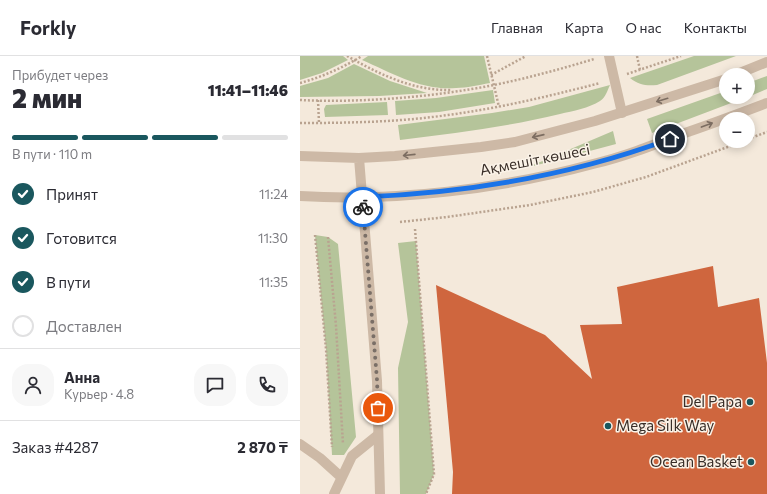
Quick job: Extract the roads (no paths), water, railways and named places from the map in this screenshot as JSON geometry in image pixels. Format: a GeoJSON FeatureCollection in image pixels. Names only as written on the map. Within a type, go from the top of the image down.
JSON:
{"type":"FeatureCollection","features":[{"type":"Feature","properties":{"kind":"street"},"geometry":{"type":"LineString","coordinates":[[610,56],[622,113]]}},
{"type":"Feature","properties":{"kind":"street"},"geometry":{"type":"LineString","coordinates":[[752,68],[767,62]]}},
{"type":"Feature","properties":{"kind":"street","name":"Ақмешіт көшесі"},"geometry":{"type":"LineString","coordinates":[[300,156],[359,158],[395,156],[482,147],[549,134],[622,113],[719,81]]}},
{"type":"Feature","properties":{"kind":"street","name":"Ақмешіт көшесі"},"geometry":{"type":"LineString","coordinates":[[300,196],[330,198],[438,192],[556,174],[638,151],[767,102]]}},
{"type":"Feature","properties":{"kind":"street"},"geometry":{"type":"LineString","coordinates":[[359,158],[377,380],[380,494]]}},
{"type":"Feature","properties":{"kind":"street"},"geometry":{"type":"LineString","coordinates":[[334,494],[352,456],[378,435]]}},
{"type":"Feature","properties":{"kind":"street"},"geometry":{"type":"LineString","coordinates":[[300,444],[320,458],[333,470],[343,474]]}},
{"type":"Feature","properties":{"kind":"place","name":"Del Papa"},"geometry":{"type":"Point","coordinates":[750,402]}},
{"type":"Feature","properties":{"kind":"place","name":"Mega Silk Way"},"geometry":{"type":"Point","coordinates":[608,426]}},
{"type":"Feature","properties":{"kind":"place","name":"Ocean Basket"},"geometry":{"type":"Point","coordinates":[751,462]}}]}
